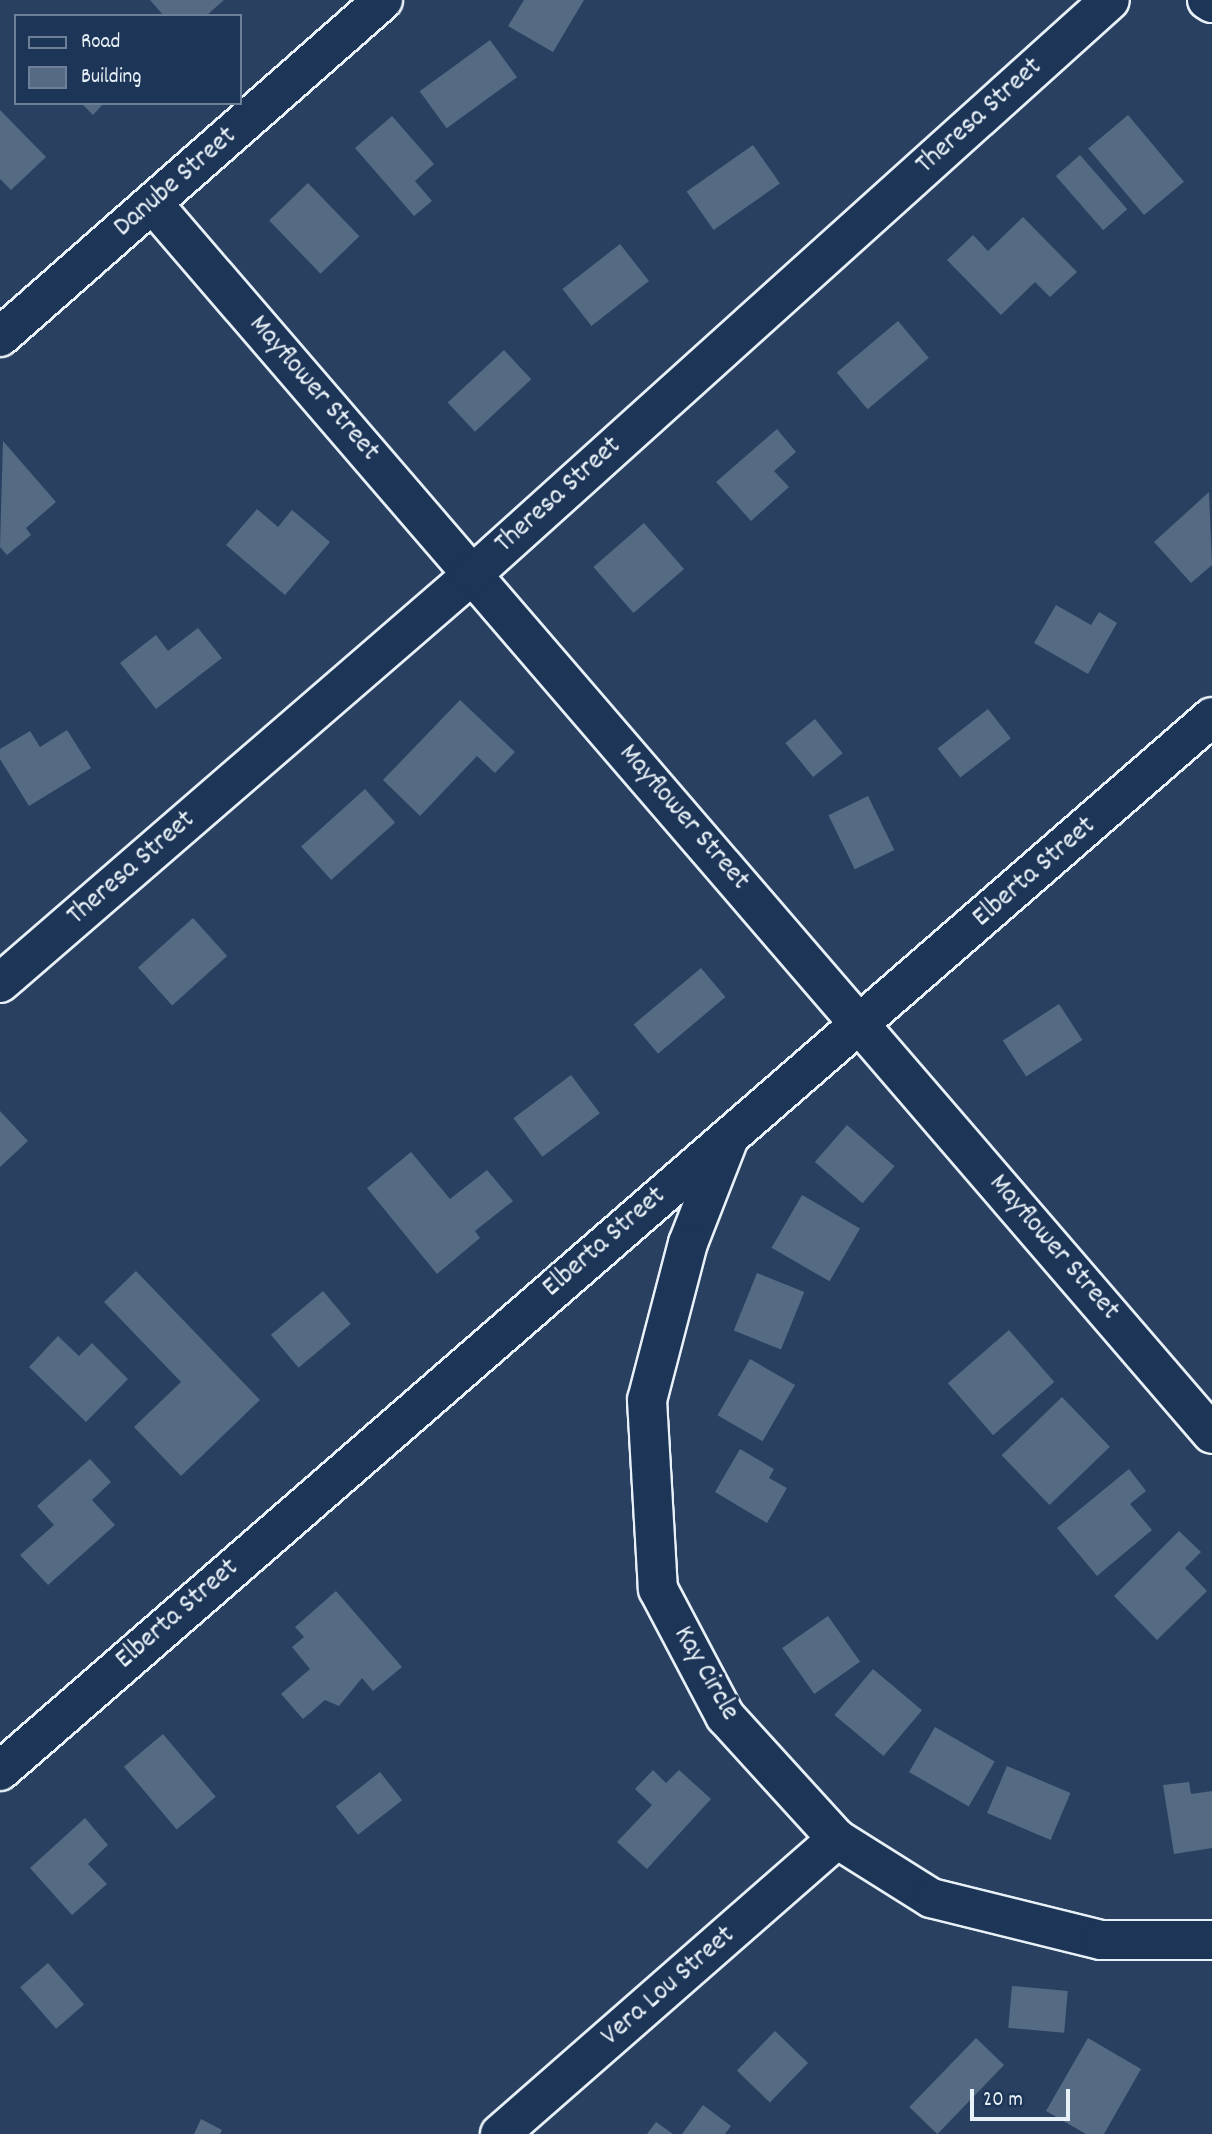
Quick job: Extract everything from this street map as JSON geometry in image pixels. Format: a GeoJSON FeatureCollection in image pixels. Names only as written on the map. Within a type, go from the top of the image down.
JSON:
{"type":"FeatureCollection","features":[{"type":"Feature","properties":{"kind":"street","name":"Danube Street"},"geometry":{"type":"LineString","coordinates":[[0,337],[383,0]]}},
{"type":"Feature","properties":{"kind":"street","name":"Theresa Street"},"geometry":{"type":"LineString","coordinates":[[0,983],[473,574],[1110,0]]}},
{"type":"Feature","properties":{"kind":"street"},"geometry":{"type":"LineString","coordinates":[[1207,0],[1212,3]]}},
{"type":"Feature","properties":{"kind":"street","name":"Mayflower Street"},"geometry":{"type":"LineString","coordinates":[[153,204],[1212,1434]]}},
{"type":"Feature","properties":{"kind":"street","name":"Elberta Street"},"geometry":{"type":"LineString","coordinates":[[0,1771],[731,1133],[862,1025],[1212,717]]}},
{"type":"Feature","properties":{"kind":"street","name":"Kay Circle"},"geometry":{"type":"LineString","coordinates":[[731,1133],[688,1243],[647,1400],[658,1589],[725,1716],[837,1839],[931,1898],[1101,1940],[1212,1940]]}},
{"type":"Feature","properties":{"kind":"street","name":"Vera Lou Street"},"geometry":{"type":"LineString","coordinates":[[500,2134],[837,1839]]}},
{"type":"Feature","properties":{"kind":"building"},"geometry":{"type":"Polygon","coordinates":[[[150,0],[224,0],[208,14],[162,14],[150,0]]]}},
{"type":"Feature","properties":{"kind":"building"},"geometry":{"type":"Polygon","coordinates":[[[524,0],[584,0],[553,52],[508,26],[524,0]]]}},
{"type":"Feature","properties":{"kind":"building"},"geometry":{"type":"Polygon","coordinates":[[[490,40],[517,77],[447,128],[420,91],[490,40]]]}},
{"type":"Feature","properties":{"kind":"building"},"geometry":{"type":"Polygon","coordinates":[[[83,105],[102,105],[93,115],[83,105]]]}},
{"type":"Feature","properties":{"kind":"building"},"geometry":{"type":"Polygon","coordinates":[[[0,110],[46,157],[11,190],[0,179],[0,110]]]}},
{"type":"Feature","properties":{"kind":"building"},"geometry":{"type":"Polygon","coordinates":[[[1128,115],[1184,182],[1144,215],[1088,148],[1128,115]]]}},
{"type":"Feature","properties":{"kind":"building"},"geometry":{"type":"Polygon","coordinates":[[[392,116],[434,164],[415,181],[432,201],[414,216],[355,148],[392,116]]]}},
{"type":"Feature","properties":{"kind":"building"},"geometry":{"type":"Polygon","coordinates":[[[753,145],[780,184],[714,230],[687,191],[753,145]]]}},
{"type":"Feature","properties":{"kind":"building"},"geometry":{"type":"Polygon","coordinates":[[[1080,155],[1127,209],[1103,230],[1056,176],[1080,155]]]}},
{"type":"Feature","properties":{"kind":"building"},"geometry":{"type":"Polygon","coordinates":[[[308,183],[359,236],[321,274],[269,221],[308,183]]]}},
{"type":"Feature","properties":{"kind":"building"},"geometry":{"type":"Polygon","coordinates":[[[1023,217],[1077,272],[1050,297],[1035,282],[1001,315],[947,260],[973,235],[988,251],[1023,217]]]}},
{"type":"Feature","properties":{"kind":"building"},"geometry":{"type":"Polygon","coordinates":[[[620,244],[649,281],[591,326],[562,289],[620,244]]]}},
{"type":"Feature","properties":{"kind":"building"},"geometry":{"type":"Polygon","coordinates":[[[898,321],[929,358],[868,409],[837,372],[898,321]]]}},
{"type":"Feature","properties":{"kind":"building"},"geometry":{"type":"Polygon","coordinates":[[[504,350],[531,379],[475,432],[448,403],[504,350]]]}},
{"type":"Feature","properties":{"kind":"building"},"geometry":{"type":"Polygon","coordinates":[[[777,429],[796,452],[774,471],[789,487],[751,521],[716,482],[777,429]]]}},
{"type":"Feature","properties":{"kind":"building"},"geometry":{"type":"Polygon","coordinates":[[[3,441],[56,502],[26,528],[31,535],[7,555],[0,547],[3,441]]]}},
{"type":"Feature","properties":{"kind":"building"},"geometry":{"type":"Polygon","coordinates":[[[1209,492],[1212,565],[1191,583],[1154,542],[1209,492]]]}},
{"type":"Feature","properties":{"kind":"building"},"geometry":{"type":"Polygon","coordinates":[[[257,509],[278,527],[292,510],[330,542],[285,595],[226,545],[257,509]]]}},
{"type":"Feature","properties":{"kind":"building"},"geometry":{"type":"Polygon","coordinates":[[[644,523],[684,569],[633,613],[593,567],[644,523]]]}},
{"type":"Feature","properties":{"kind":"building"},"geometry":{"type":"Polygon","coordinates":[[[1056,605],[1091,625],[1099,612],[1117,623],[1088,674],[1034,643],[1056,605]]]}},
{"type":"Feature","properties":{"kind":"building"},"geometry":{"type":"Polygon","coordinates":[[[198,628],[222,658],[156,709],[120,663],[156,635],[168,651],[198,628]]]}},
{"type":"Feature","properties":{"kind":"building"},"geometry":{"type":"Polygon","coordinates":[[[460,700],[515,752],[495,773],[477,756],[420,816],[383,780],[460,700]]]}},
{"type":"Feature","properties":{"kind":"building"},"geometry":{"type":"Polygon","coordinates":[[[988,709],[1011,738],[960,778],[938,748],[988,709]]]}},
{"type":"Feature","properties":{"kind":"building"},"geometry":{"type":"Polygon","coordinates":[[[815,719],[843,753],[813,777],[785,743],[815,719]]]}},
{"type":"Feature","properties":{"kind":"building"},"geometry":{"type":"Polygon","coordinates":[[[67,730],[91,768],[29,806],[0,759],[0,749],[30,731],[40,747],[67,730]]]}},
{"type":"Feature","properties":{"kind":"building"},"geometry":{"type":"Polygon","coordinates":[[[365,789],[395,822],[331,880],[301,847],[365,789]]]}},
{"type":"Feature","properties":{"kind":"building"},"geometry":{"type":"Polygon","coordinates":[[[868,796],[894,850],[855,869],[828,815],[868,796]]]}},
{"type":"Feature","properties":{"kind":"building"},"geometry":{"type":"Polygon","coordinates":[[[193,918],[227,956],[172,1005],[138,968],[193,918]]]}},
{"type":"Feature","properties":{"kind":"building"},"geometry":{"type":"Polygon","coordinates":[[[701,968],[725,997],[658,1054],[634,1025],[701,968]]]}},
{"type":"Feature","properties":{"kind":"building"},"geometry":{"type":"Polygon","coordinates":[[[1059,1004],[1082,1040],[1026,1077],[1003,1040],[1059,1004]]]}},
{"type":"Feature","properties":{"kind":"building"},"geometry":{"type":"Polygon","coordinates":[[[571,1075],[600,1113],[542,1157],[513,1118],[571,1075]]]}},
{"type":"Feature","properties":{"kind":"building"},"geometry":{"type":"Polygon","coordinates":[[[0,1111],[28,1141],[0,1167],[0,1111]]]}},
{"type":"Feature","properties":{"kind":"building"},"geometry":{"type":"Polygon","coordinates":[[[847,1125],[895,1166],[862,1203],[815,1162],[847,1125]]]}},
{"type":"Feature","properties":{"kind":"building"},"geometry":{"type":"Polygon","coordinates":[[[411,1152],[450,1199],[487,1170],[513,1201],[475,1231],[480,1238],[437,1274],[367,1188],[411,1152]]]}},
{"type":"Feature","properties":{"kind":"building"},"geometry":{"type":"Polygon","coordinates":[[[802,1195],[860,1228],[830,1281],[772,1248],[802,1195]]]}},
{"type":"Feature","properties":{"kind":"building"},"geometry":{"type":"Polygon","coordinates":[[[136,1271],[260,1400],[181,1476],[134,1427],[181,1382],[104,1302],[136,1271]]]}},
{"type":"Feature","properties":{"kind":"building"},"geometry":{"type":"Polygon","coordinates":[[[757,1273],[804,1292],[781,1350],[734,1330],[757,1273]]]}},
{"type":"Feature","properties":{"kind":"building"},"geometry":{"type":"Polygon","coordinates":[[[323,1291],[351,1324],[299,1368],[271,1335],[323,1291]]]}},
{"type":"Feature","properties":{"kind":"building"},"geometry":{"type":"Polygon","coordinates":[[[1009,1330],[1054,1382],[993,1435],[948,1383],[1009,1330]]]}},
{"type":"Feature","properties":{"kind":"building"},"geometry":{"type":"Polygon","coordinates":[[[58,1336],[79,1356],[92,1343],[128,1379],[86,1422],[29,1367],[58,1336]]]}},
{"type":"Feature","properties":{"kind":"building"},"geometry":{"type":"Polygon","coordinates":[[[750,1359],[795,1385],[763,1441],[718,1415],[750,1359]]]}},
{"type":"Feature","properties":{"kind":"building"},"geometry":{"type":"Polygon","coordinates":[[[1062,1397],[1110,1447],[1050,1505],[1002,1455],[1062,1397]]]}},
{"type":"Feature","properties":{"kind":"building"},"geometry":{"type":"Polygon","coordinates":[[[740,1449],[774,1469],[769,1478],[787,1488],[767,1523],[715,1492],[740,1449]]]}},
{"type":"Feature","properties":{"kind":"building"},"geometry":{"type":"Polygon","coordinates":[[[90,1459],[111,1482],[92,1500],[115,1525],[48,1585],[20,1555],[54,1525],[37,1506],[90,1459]]]}},
{"type":"Feature","properties":{"kind":"building"},"geometry":{"type":"Polygon","coordinates":[[[1129,1469],[1146,1491],[1130,1504],[1152,1530],[1097,1576],[1057,1528],[1129,1469]]]}},
{"type":"Feature","properties":{"kind":"building"},"geometry":{"type":"Polygon","coordinates":[[[1179,1531],[1201,1552],[1185,1568],[1207,1591],[1157,1640],[1114,1596],[1179,1531]]]}},
{"type":"Feature","properties":{"kind":"building"},"geometry":{"type":"Polygon","coordinates":[[[336,1591],[402,1667],[373,1691],[362,1678],[339,1706],[325,1700],[303,1719],[281,1694],[310,1669],[292,1647],[304,1637],[295,1627],[336,1591]]]}},
{"type":"Feature","properties":{"kind":"building"},"geometry":{"type":"Polygon","coordinates":[[[828,1616],[860,1662],[814,1694],[782,1648],[828,1616]]]}},
{"type":"Feature","properties":{"kind":"building"},"geometry":{"type":"Polygon","coordinates":[[[873,1669],[922,1710],[883,1756],[834,1715],[873,1669]]]}},
{"type":"Feature","properties":{"kind":"building"},"geometry":{"type":"Polygon","coordinates":[[[935,1727],[995,1762],[969,1807],[909,1772],[935,1727]]]}},
{"type":"Feature","properties":{"kind":"building"},"geometry":{"type":"Polygon","coordinates":[[[163,1734],[216,1797],[177,1830],[124,1767],[163,1734]]]}},
{"type":"Feature","properties":{"kind":"building"},"geometry":{"type":"Polygon","coordinates":[[[1007,1766],[1071,1793],[1051,1840],[987,1813],[1007,1766]]]}},
{"type":"Feature","properties":{"kind":"building"},"geometry":{"type":"Polygon","coordinates":[[[653,1770],[666,1783],[679,1770],[711,1799],[647,1869],[617,1842],[652,1805],[635,1789],[653,1770]]]}},
{"type":"Feature","properties":{"kind":"building"},"geometry":{"type":"Polygon","coordinates":[[[380,1772],[402,1800],[358,1835],[336,1806],[380,1772]]]}},
{"type":"Feature","properties":{"kind":"building"},"geometry":{"type":"Polygon","coordinates":[[[1189,1782],[1191,1794],[1212,1791],[1212,1848],[1174,1854],[1163,1785],[1189,1782]]]}},
{"type":"Feature","properties":{"kind":"building"},"geometry":{"type":"Polygon","coordinates":[[[85,1818],[108,1845],[88,1864],[107,1884],[72,1915],[30,1868],[85,1818]]]}},
{"type":"Feature","properties":{"kind":"building"},"geometry":{"type":"Polygon","coordinates":[[[48,1963],[84,2005],[56,2029],[20,1987],[48,1963]]]}},
{"type":"Feature","properties":{"kind":"building"},"geometry":{"type":"Polygon","coordinates":[[[1012,1986],[1068,1991],[1064,2033],[1008,2028],[1012,1986]]]}},
{"type":"Feature","properties":{"kind":"building"},"geometry":{"type":"Polygon","coordinates":[[[775,2031],[808,2063],[770,2103],[737,2071],[775,2031]]]}},
{"type":"Feature","properties":{"kind":"building"},"geometry":{"type":"Polygon","coordinates":[[[976,2038],[1004,2065],[938,2134],[909,2107],[976,2038]]]}},
{"type":"Feature","properties":{"kind":"building"},"geometry":{"type":"Polygon","coordinates":[[[1088,2038],[1141,2069],[1104,2134],[1086,2134],[1046,2111],[1088,2038]]]}},
{"type":"Feature","properties":{"kind":"building"},"geometry":{"type":"Polygon","coordinates":[[[703,2105],[731,2126],[725,2134],[682,2134],[703,2105]]]}},
{"type":"Feature","properties":{"kind":"building"},"geometry":{"type":"Polygon","coordinates":[[[201,2119],[222,2130],[220,2134],[194,2134],[201,2119]]]}},
{"type":"Feature","properties":{"kind":"building"},"geometry":{"type":"Polygon","coordinates":[[[656,2122],[673,2134],[647,2134],[656,2122]]]}}]}
